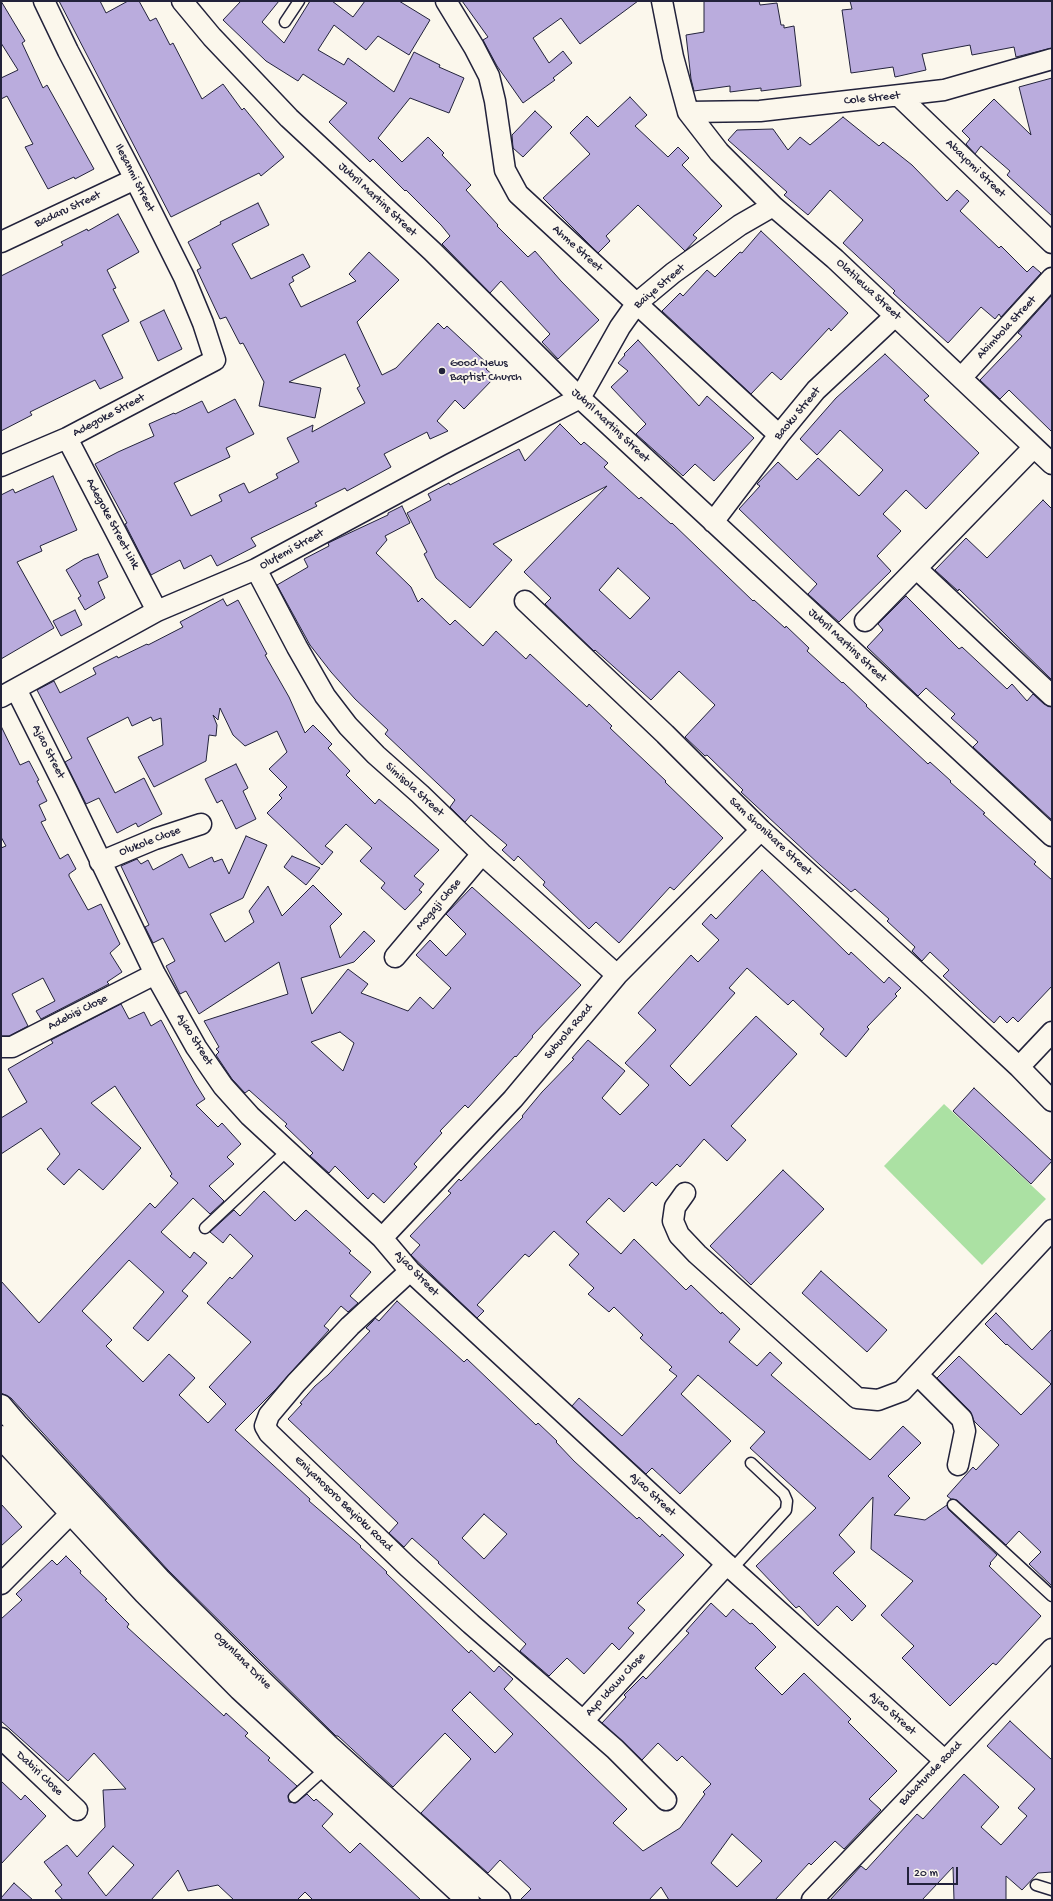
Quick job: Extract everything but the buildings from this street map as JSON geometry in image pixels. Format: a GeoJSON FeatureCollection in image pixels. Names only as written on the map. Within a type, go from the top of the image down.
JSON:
{"type":"FeatureCollection","features":[{"type":"Feature","properties":{"kind":"main road","name":"Ogunlana Drive"},"geometry":{"type":"LineString","coordinates":[[1,1406],[18,1426],[145,1593],[234,1683],[468,1900]]}},
{"type":"Feature","properties":{"kind":"main road","name":"Ogunlana Drive"},"geometry":{"type":"LineString","coordinates":[[1,1437],[160,1579],[327,1745],[499,1900]]}},
{"type":"Feature","properties":{"kind":"street","name":"Ilesanmi Street"},"geometry":{"type":"LineString","coordinates":[[44,1],[68,51],[184,277],[203,323],[215,360]]}},
{"type":"Feature","properties":{"kind":"street","name":"Jubril Martins Street"},"geometry":{"type":"LineString","coordinates":[[182,1],[212,37],[289,118],[432,251],[580,398],[1052,836]]}},
{"type":"Feature","properties":{"kind":"street","name":"Ahme Street"},"geometry":{"type":"LineString","coordinates":[[446,1],[474,47],[489,76],[496,100],[499,140],[505,170],[518,194],[779,435]]}},
{"type":"Feature","properties":{"kind":"street"},"geometry":{"type":"LineString","coordinates":[[662,1],[673,57],[688,112]]}},
{"type":"Feature","properties":{"kind":"street","name":"Cole Street"},"geometry":{"type":"LineString","coordinates":[[688,112],[760,111],[944,90],[1052,59]]}},
{"type":"Feature","properties":{"kind":"street","name":"Abayomi Street"},"geometry":{"type":"LineString","coordinates":[[899,96],[1052,242]]}},
{"type":"Feature","properties":{"kind":"street","name":"Olatilewa Street"},"geometry":{"type":"LineString","coordinates":[[688,112],[719,152],[773,206],[835,259],[1052,464]]}},
{"type":"Feature","properties":{"kind":"street","name":"Badaru Street"},"geometry":{"type":"LineString","coordinates":[[1,242],[135,179]]}},
{"type":"Feature","properties":{"kind":"street","name":"Baiye Street"},"geometry":{"type":"LineString","coordinates":[[580,398],[613,339],[637,303],[673,273],[740,225],[773,206]]}},
{"type":"Feature","properties":{"kind":"street","name":"Abimbola Street"},"geometry":{"type":"LineString","coordinates":[[961,378],[1052,278]]}},
{"type":"Feature","properties":{"kind":"street","name":"Baoku Street"},"geometry":{"type":"LineString","coordinates":[[713,522],[779,435],[816,390],[895,316]]}},
{"type":"Feature","properties":{"kind":"street","name":"Adegoke Street"},"geometry":{"type":"LineString","coordinates":[[1,466],[67,438],[215,360]]}},
{"type":"Feature","properties":{"kind":"street","name":"Olufemi Street"},"geometry":{"type":"LineString","coordinates":[[9,693],[158,611],[256,569],[451,464],[580,398]]}},
{"type":"Feature","properties":{"kind":"street","name":"Adegoke Street Link"},"geometry":{"type":"LineString","coordinates":[[67,438],[158,611]]}},
{"type":"Feature","properties":{"kind":"street"},"geometry":{"type":"LineString","coordinates":[[865,621],[1034,447]]}},
{"type":"Feature","properties":{"kind":"street","name":"Simisola Street"},"geometry":{"type":"LineString","coordinates":[[256,569],[297,647],[325,696],[348,726],[376,755],[420,794],[482,854],[617,975]]}},
{"type":"Feature","properties":{"kind":"street"},"geometry":{"type":"LineString","coordinates":[[917,569],[1052,696]]}},
{"type":"Feature","properties":{"kind":"street","name":"Sam Shonibare Street"},"geometry":{"type":"LineString","coordinates":[[525,601],[665,734],[761,830],[1019,1067],[1052,1101]]}},
{"type":"Feature","properties":{"kind":"street","name":"Ajao Street"},"geometry":{"type":"LineString","coordinates":[[9,693],[67,791],[155,974],[196,1047],[223,1086],[250,1116],[382,1238],[410,1271],[729,1566],[944,1760]]}},
{"type":"Feature","properties":{"kind":"street","name":"Olukole Close"},"geometry":{"type":"LineString","coordinates":[[100,862],[155,839],[201,824]]}},
{"type":"Feature","properties":{"kind":"street","name":"Subuola Road"},"geometry":{"type":"LineString","coordinates":[[382,1238],[513,1099],[617,975],[761,830]]}},
{"type":"Feature","properties":{"kind":"street","name":"Mogaji Close"},"geometry":{"type":"LineString","coordinates":[[396,957],[482,854]]}},
{"type":"Feature","properties":{"kind":"street","name":"Adebisi Close"},"geometry":{"type":"LineString","coordinates":[[1,1047],[12,1047],[155,974]]}},
{"type":"Feature","properties":{"kind":"street"},"geometry":{"type":"LineString","coordinates":[[1019,1067],[1052,1032]]}},
{"type":"Feature","properties":{"kind":"street"},"geometry":{"type":"LineString","coordinates":[[685,1193],[675,1207],[673,1221],[679,1235],[713,1269],[857,1398],[878,1400],[902,1391],[1052,1230]]}},
{"type":"Feature","properties":{"kind":"street","name":"Eniyanosoro Beyioku Road"},"geometry":{"type":"LineString","coordinates":[[410,1271],[350,1326],[296,1383],[269,1415],[265,1426],[275,1438],[407,1566],[471,1624],[583,1721]]}},
{"type":"Feature","properties":{"kind":"street"},"geometry":{"type":"LineString","coordinates":[[918,1374],[962,1419],[965,1431],[958,1465]]}},
{"type":"Feature","properties":{"kind":"street"},"geometry":{"type":"LineString","coordinates":[[1,1584],[78,1506]]}},
{"type":"Feature","properties":{"kind":"street","name":"Ayo Idowu Close"},"geometry":{"type":"LineString","coordinates":[[666,1800],[615,1749],[583,1721],[729,1566]]}},
{"type":"Feature","properties":{"kind":"street","name":"Babatunde Road"},"geometry":{"type":"LineString","coordinates":[[812,1900],[944,1760],[1052,1650]]}},
{"type":"Feature","properties":{"kind":"street","name":"Dabiri Close"},"geometry":{"type":"LineString","coordinates":[[1,1738],[78,1810]]}},
{"type":"Feature","properties":{"kind":"lane"},"geometry":{"type":"LineString","coordinates":[[286,22],[298,1]]}},
{"type":"Feature","properties":{"kind":"lane"},"geometry":{"type":"LineString","coordinates":[[205,1228],[288,1150]]}},
{"type":"Feature","properties":{"kind":"lane"},"geometry":{"type":"LineString","coordinates":[[729,1566],[786,1510],[787,1501],[784,1494],[751,1463]]}},
{"type":"Feature","properties":{"kind":"lane"},"geometry":{"type":"LineString","coordinates":[[953,1505],[1052,1596]]}},
{"type":"Feature","properties":{"kind":"lane"},"geometry":{"type":"LineString","coordinates":[[294,1797],[325,1769]]}},
{"type":"Feature","properties":{"kind":"lane"},"geometry":{"type":"LineString","coordinates":[[1036,1885],[1052,1890]]}},
{"type":"Feature","properties":{"kind":"green space"},"geometry":{"type":"Polygon","coordinates":[[[944,1104],[1046,1199],[982,1265],[884,1166],[944,1104]]]}},
{"type":"Feature","properties":{"kind":"place","name":"Good News Baptist Church"},"geometry":{"type":"Point","coordinates":[442,371]}}]}
